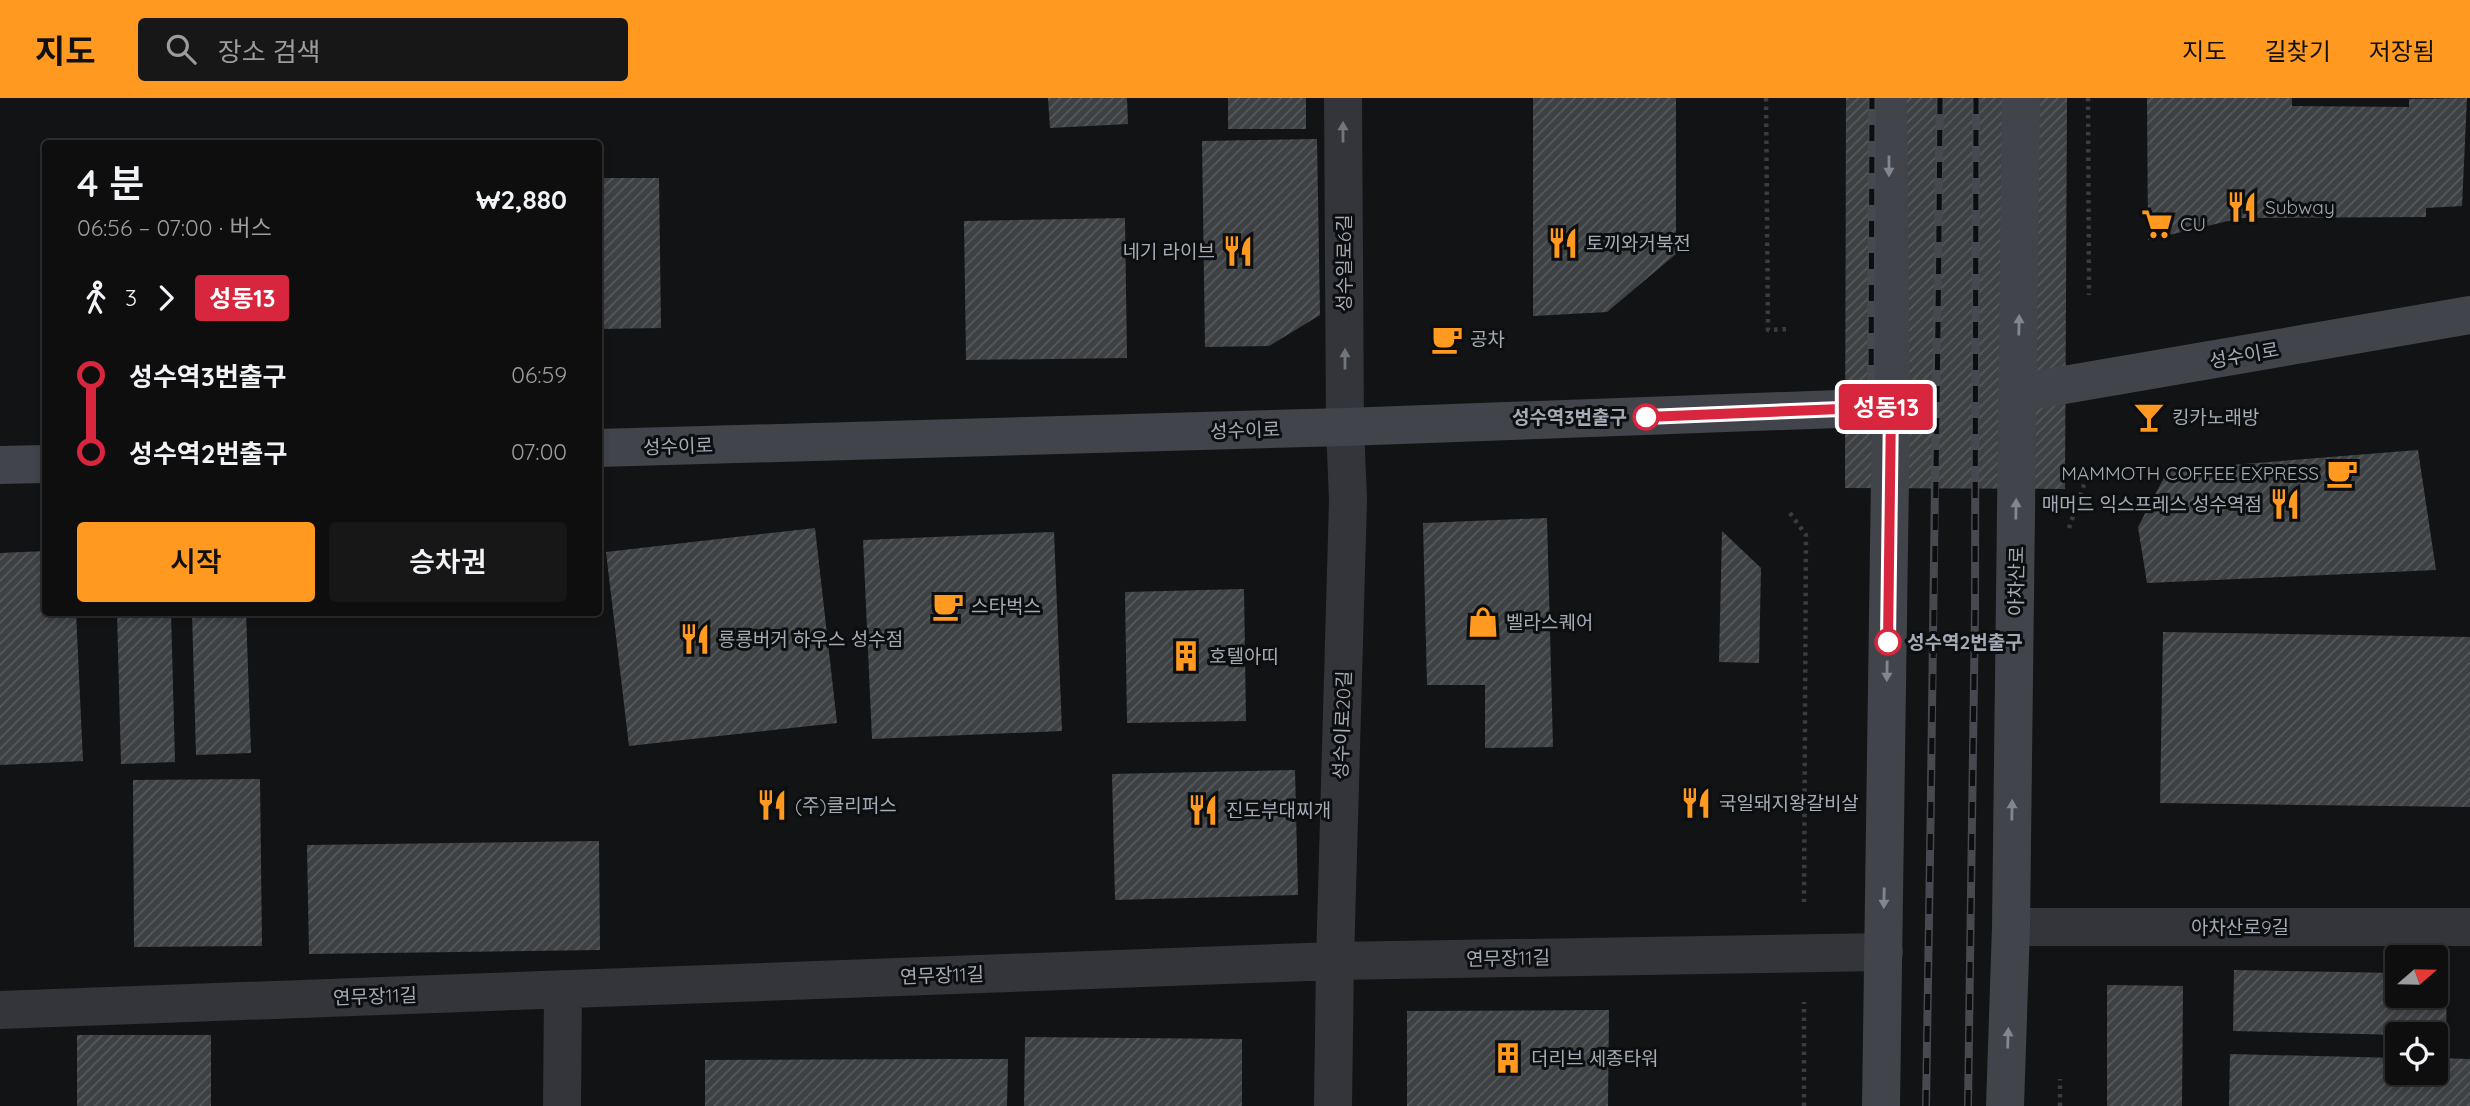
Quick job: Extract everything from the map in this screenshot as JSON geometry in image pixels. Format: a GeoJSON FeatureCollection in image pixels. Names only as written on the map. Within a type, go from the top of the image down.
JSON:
{"type":"FeatureCollection","features":[{"type":"Feature","properties":{"kind":"main road"},"geometry":{"type":"LineString","coordinates":[[1881,1106],[1891,407],[1888,98]]}},
{"type":"Feature","properties":{"kind":"main road","name":"아차산로"},"geometry":{"type":"LineString","coordinates":[[2006,1106],[2011,928],[2021,98]]}},
{"type":"Feature","properties":{"kind":"main road","name":"성수이로"},"geometry":{"type":"LineString","coordinates":[[2018,393],[2470,315]]}},
{"type":"Feature","properties":{"kind":"main road","name":"성수이로"},"geometry":{"type":"LineString","coordinates":[[602,448],[1345,428],[1891,407]]}},
{"type":"Feature","properties":{"kind":"main road"},"geometry":{"type":"LineString","coordinates":[[0,465],[42,464]]}},
{"type":"Feature","properties":{"kind":"street","name":"성수일로6길"},"geometry":{"type":"LineString","coordinates":[[1343,98],[1345,428]]}},
{"type":"Feature","properties":{"kind":"street","name":"성수이로20길"},"geometry":{"type":"LineString","coordinates":[[1333,1106],[1348,500],[1345,428]]}},
{"type":"Feature","properties":{"kind":"street","name":"아차산로9길"},"geometry":{"type":"LineString","coordinates":[[2011,928],[2470,927]]}},
{"type":"Feature","properties":{"kind":"street","name":"연무장11길"},"geometry":{"type":"LineString","coordinates":[[0,1010],[1335,961],[1884,952]]}},
{"type":"Feature","properties":{"kind":"street"},"geometry":{"type":"LineString","coordinates":[[562,1106],[563,989]]}},
{"type":"Feature","properties":{"kind":"path"},"geometry":{"type":"LineString","coordinates":[[1766,98],[1768,330],[1791,329]]}},
{"type":"Feature","properties":{"kind":"path"},"geometry":{"type":"LineString","coordinates":[[2088,98],[2089,295]]}},
{"type":"Feature","properties":{"kind":"path"},"geometry":{"type":"LineString","coordinates":[[1790,513],[1806,535],[1804,1106]]}},
{"type":"Feature","properties":{"kind":"building"},"geometry":{"type":"Polygon","coordinates":[[[1048,98],[1127,98],[1128,124],[1050,128],[1048,98]]]}},
{"type":"Feature","properties":{"kind":"building"},"geometry":{"type":"Polygon","coordinates":[[[1228,98],[1306,98],[1306,129],[1228,129],[1228,98]]]}},
{"type":"Feature","properties":{"kind":"building"},"geometry":{"type":"Polygon","coordinates":[[[1533,98],[1676,98],[1676,254],[1607,312],[1533,316],[1533,98]]]}},
{"type":"Feature","properties":{"kind":"building"},"geometry":{"type":"Polygon","coordinates":[[[1846,98],[2067,98],[2065,489],[1845,488],[1846,98]]]}},
{"type":"Feature","properties":{"kind":"building"},"geometry":{"type":"Polygon","coordinates":[[[2147,98],[2292,98],[2292,106],[2409,107],[2409,99],[2467,98],[2462,206],[2426,208],[2426,217],[2241,218],[2148,240],[2147,98]]]}},
{"type":"Feature","properties":{"kind":"building"},"geometry":{"type":"Polygon","coordinates":[[[1317,139],[1320,315],[1269,346],[1205,347],[1202,141],[1317,139]]]}},
{"type":"Feature","properties":{"kind":"building"},"geometry":{"type":"Polygon","coordinates":[[[602,178],[659,178],[661,328],[602,329],[602,178]]]}},
{"type":"Feature","properties":{"kind":"building"},"geometry":{"type":"Polygon","coordinates":[[[1125,218],[1127,358],[966,360],[964,221],[1125,218]]]}},
{"type":"Feature","properties":{"kind":"building"},"geometry":{"type":"Polygon","coordinates":[[[2418,450],[2436,570],[2147,583],[2138,527],[2168,470],[2418,450]]]}},
{"type":"Feature","properties":{"kind":"building"},"geometry":{"type":"Polygon","coordinates":[[[1547,518],[1553,747],[1485,748],[1485,685],[1427,685],[1423,523],[1547,518]]]}},
{"type":"Feature","properties":{"kind":"building"},"geometry":{"type":"Polygon","coordinates":[[[815,528],[837,723],[629,746],[606,552],[815,528]]]}},
{"type":"Feature","properties":{"kind":"building"},"geometry":{"type":"Polygon","coordinates":[[[1722,531],[1761,568],[1759,663],[1719,662],[1722,531]]]}},
{"type":"Feature","properties":{"kind":"building"},"geometry":{"type":"Polygon","coordinates":[[[1054,532],[1062,731],[872,739],[863,540],[1054,532]]]}},
{"type":"Feature","properties":{"kind":"building"},"geometry":{"type":"Polygon","coordinates":[[[42,551],[42,616],[76,616],[83,761],[0,765],[0,553],[42,551]]]}},
{"type":"Feature","properties":{"kind":"building","name":"호텔아띠"},"geometry":{"type":"Polygon","coordinates":[[[1244,589],[1246,721],[1127,723],[1125,592],[1244,589]]]}},
{"type":"Feature","properties":{"kind":"building"},"geometry":{"type":"Polygon","coordinates":[[[117,616],[171,616],[175,762],[121,764],[117,616]]]}},
{"type":"Feature","properties":{"kind":"building"},"geometry":{"type":"Polygon","coordinates":[[[192,616],[246,616],[251,753],[196,755],[192,616]]]}},
{"type":"Feature","properties":{"kind":"building"},"geometry":{"type":"Polygon","coordinates":[[[2163,632],[2470,637],[2470,807],[2160,803],[2163,632]]]}},
{"type":"Feature","properties":{"kind":"building"},"geometry":{"type":"Polygon","coordinates":[[[1295,770],[1298,895],[1115,900],[1112,774],[1295,770]]]}},
{"type":"Feature","properties":{"kind":"building"},"geometry":{"type":"Polygon","coordinates":[[[260,779],[262,946],[134,947],[133,780],[260,779]]]}},
{"type":"Feature","properties":{"kind":"building"},"geometry":{"type":"Polygon","coordinates":[[[599,841],[600,950],[309,954],[307,845],[599,841]]]}},
{"type":"Feature","properties":{"kind":"building"},"geometry":{"type":"Polygon","coordinates":[[[2234,970],[2385,973],[2385,1008],[2446,1008],[2446,1022],[2385,1022],[2385,1035],[2233,1031],[2234,970]]]}},
{"type":"Feature","properties":{"kind":"building"},"geometry":{"type":"Polygon","coordinates":[[[2107,985],[2183,986],[2182,1106],[2107,1106],[2107,985]]]}},
{"type":"Feature","properties":{"kind":"building","name":"더리브 세종타워"},"geometry":{"type":"Polygon","coordinates":[[[1609,1010],[1608,1106],[1407,1106],[1407,1011],[1609,1010]]]}},
{"type":"Feature","properties":{"kind":"building"},"geometry":{"type":"Polygon","coordinates":[[[77,1035],[211,1035],[211,1106],[77,1106],[77,1035]]]}},
{"type":"Feature","properties":{"kind":"building"},"geometry":{"type":"Polygon","coordinates":[[[1025,1037],[1242,1039],[1242,1106],[1024,1106],[1025,1037]]]}},
{"type":"Feature","properties":{"kind":"building"},"geometry":{"type":"Polygon","coordinates":[[[2230,1054],[2385,1058],[2385,1085],[2448,1085],[2448,1058],[2470,1059],[2470,1106],[2229,1106],[2230,1054]]]}},
{"type":"Feature","properties":{"kind":"building"},"geometry":{"type":"Polygon","coordinates":[[[1008,1059],[1007,1106],[705,1106],[705,1060],[1008,1059]]]}},
{"type":"Feature","properties":{"kind":"railway"},"geometry":{"type":"LineString","coordinates":[[1871,429],[1872,98]]}},
{"type":"Feature","properties":{"kind":"railway"},"geometry":{"type":"LineString","coordinates":[[1926,1106],[1940,98]]}},
{"type":"Feature","properties":{"kind":"railway"},"geometry":{"type":"LineString","coordinates":[[1968,1106],[1975,609],[1976,98]]}},
{"type":"Feature","properties":{"kind":"bus line","name":"성동13"},"geometry":{"type":"LineString","coordinates":[[1646,417],[1891,407],[1888,642]]}},
{"type":"Feature","properties":{"kind":"place","name":"Subway"},"geometry":{"type":"Point","coordinates":[2242,207]}},
{"type":"Feature","properties":{"kind":"place","name":"CU"},"geometry":{"type":"Point","coordinates":[2157,224]}},
{"type":"Feature","properties":{"kind":"place","name":"토끼와거북전"},"geometry":{"type":"Point","coordinates":[1563,243]}},
{"type":"Feature","properties":{"kind":"place","name":"네기 라이브"},"geometry":{"type":"Point","coordinates":[1238,251]}},
{"type":"Feature","properties":{"kind":"place","name":"공차"},"geometry":{"type":"Point","coordinates":[1447,339]}},
{"type":"Feature","properties":{"kind":"place","name":"성수역3번출구"},"geometry":{"type":"Point","coordinates":[1646,417]}},
{"type":"Feature","properties":{"kind":"place","name":"킹카노래방"},"geometry":{"type":"Point","coordinates":[2149,417]}},
{"type":"Feature","properties":{"kind":"place","name":"MAMMOTH COFFEE EXPRESS"},"geometry":{"type":"Point","coordinates":[2342,473]}},
{"type":"Feature","properties":{"kind":"place","name":"매머드 익스프레스 성수역점"},"geometry":{"type":"Point","coordinates":[2285,504]}},
{"type":"Feature","properties":{"kind":"place","name":"스타벅스"},"geometry":{"type":"Point","coordinates":[948,606]}},
{"type":"Feature","properties":{"kind":"place","name":"벨라스퀘어"},"geometry":{"type":"Point","coordinates":[1483,622]}},
{"type":"Feature","properties":{"kind":"place","name":"룡룡버거 하우스 성수점"},"geometry":{"type":"Point","coordinates":[695,639]}},
{"type":"Feature","properties":{"kind":"place","name":"성수역2번출구"},"geometry":{"type":"Point","coordinates":[1888,642]}},
{"type":"Feature","properties":{"kind":"place","name":"호텔아띠"},"geometry":{"type":"Point","coordinates":[1186,656]}},
{"type":"Feature","properties":{"kind":"place","name":"국일돼지왕갈비살"},"geometry":{"type":"Point","coordinates":[1696,803]}},
{"type":"Feature","properties":{"kind":"place","name":"(주)클리퍼스"},"geometry":{"type":"Point","coordinates":[772,805]}},
{"type":"Feature","properties":{"kind":"place","name":"진도부대찌개"},"geometry":{"type":"Point","coordinates":[1203,810]}},
{"type":"Feature","properties":{"kind":"place","name":"더리브 세종타워"},"geometry":{"type":"Point","coordinates":[1508,1058]}}]}
